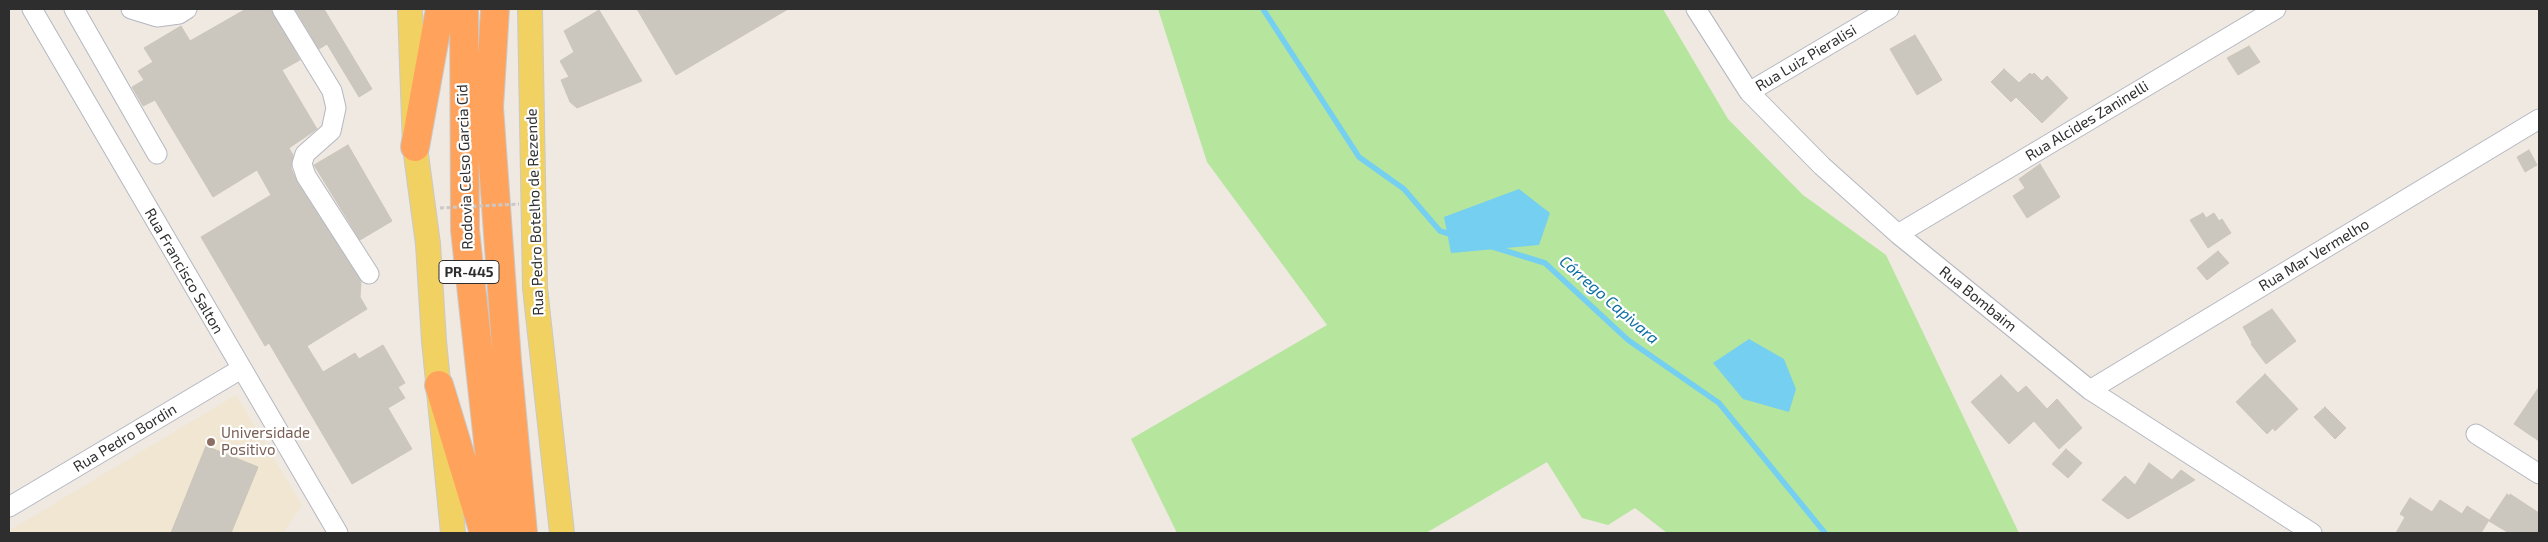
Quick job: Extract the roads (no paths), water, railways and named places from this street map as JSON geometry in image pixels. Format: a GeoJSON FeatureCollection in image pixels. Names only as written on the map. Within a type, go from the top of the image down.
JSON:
{"type":"FeatureCollection","features":[{"type":"Feature","properties":{"kind":"highway"},"geometry":{"type":"LineString","coordinates":[[415,147],[440,9]]}},
{"type":"Feature","properties":{"kind":"highway","name":"Rodovia Celso Garcia Cid"},"geometry":{"type":"LineString","coordinates":[[464,9],[465,230],[498,533]]}},
{"type":"Feature","properties":{"kind":"highway","name":"Rodovia Celso Garcia Cid"},"geometry":{"type":"LineString","coordinates":[[495,9],[489,107],[507,361],[523,533]]}},
{"type":"Feature","properties":{"kind":"highway"},"geometry":{"type":"LineString","coordinates":[[439,385],[484,533]]}},
{"type":"Feature","properties":{"kind":"main road"},"geometry":{"type":"LineString","coordinates":[[410,9],[415,147]]}},
{"type":"Feature","properties":{"kind":"main road","name":"Rua Pedro Botelho de Rezende"},"geometry":{"type":"LineString","coordinates":[[530,9],[535,288],[562,533]]}},
{"type":"Feature","properties":{"kind":"main road","name":"PR-445"},"geometry":{"type":"LineString","coordinates":[[415,147],[428,244],[453,533]]}},
{"type":"Feature","properties":{"kind":"street","name":"Rua Francisco Salton"},"geometry":{"type":"LineString","coordinates":[[32,9],[338,533]]}},
{"type":"Feature","properties":{"kind":"street"},"geometry":{"type":"LineString","coordinates":[[74,9],[157,154]]}},
{"type":"Feature","properties":{"kind":"street"},"geometry":{"type":"LineString","coordinates":[[131,9],[157,17],[179,14],[188,9]]}},
{"type":"Feature","properties":{"kind":"street"},"geometry":{"type":"LineString","coordinates":[[282,9],[332,91],[336,108],[331,131],[305,154],[302,164],[369,274]]}},
{"type":"Feature","properties":{"kind":"street","name":"Rua Bombaim"},"geometry":{"type":"LineString","coordinates":[[1696,9],[1749,92],[1822,166],[1898,234],[2090,390],[2312,533]]}},
{"type":"Feature","properties":{"kind":"street","name":"Rua Luiz Pieralisi"},"geometry":{"type":"LineString","coordinates":[[1749,92],[1889,9]]}},
{"type":"Feature","properties":{"kind":"street","name":"Rua Alcides Zaninelli"},"geometry":{"type":"LineString","coordinates":[[1898,234],[2276,9]]}},
{"type":"Feature","properties":{"kind":"street","name":"Rua Mar Vermelho"},"geometry":{"type":"LineString","coordinates":[[2090,390],[2539,119]]}},
{"type":"Feature","properties":{"kind":"street","name":"Rua Pedro Bordin"},"geometry":{"type":"LineString","coordinates":[[9,507],[241,369]]}},
{"type":"Feature","properties":{"kind":"street"},"geometry":{"type":"LineString","coordinates":[[2476,434],[2539,474]]}},
{"type":"Feature","properties":{"kind":"water"},"geometry":{"type":"Polygon","coordinates":[[[1519,189],[1550,213],[1539,245],[1451,253],[1444,217],[1519,189]]]}},
{"type":"Feature","properties":{"kind":"water"},"geometry":{"type":"Polygon","coordinates":[[[1749,339],[1784,359],[1796,389],[1789,412],[1743,399],[1713,363],[1749,339]]]}},
{"type":"Feature","properties":{"kind":"waterway","name":"Córrego Capivara"},"geometry":{"type":"LineString","coordinates":[[1263,9],[1359,157],[1404,189],[1440,231],[1453,235]]}},
{"type":"Feature","properties":{"kind":"waterway","name":"Córrego Capivara"},"geometry":{"type":"LineString","coordinates":[[1493,247],[1545,263],[1628,340],[1719,403],[1825,533]]}},
{"type":"Feature","properties":{"kind":"place","name":"Universidade Positivo"},"geometry":{"type":"Point","coordinates":[211,442]}}]}
